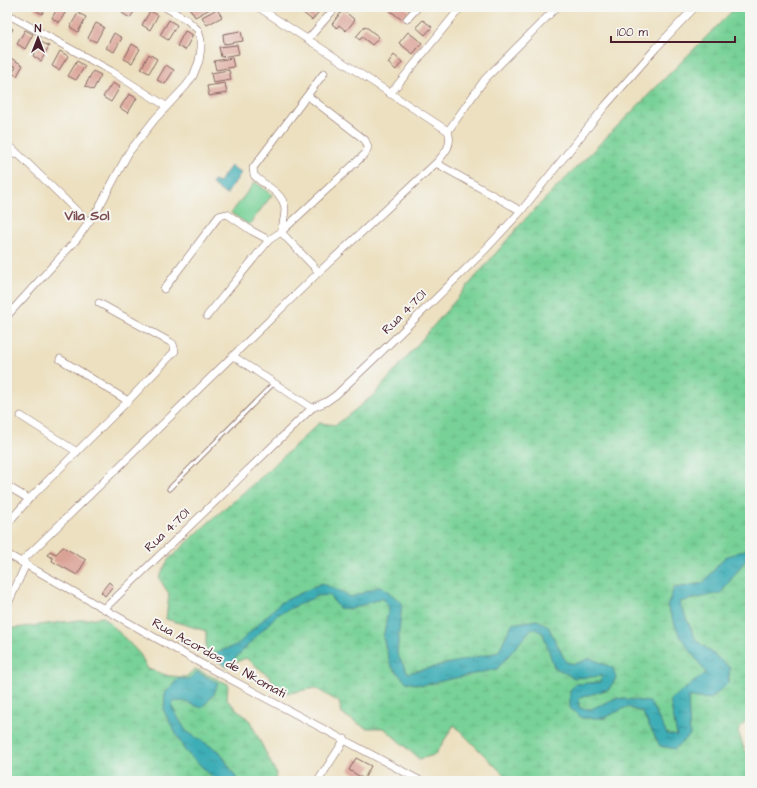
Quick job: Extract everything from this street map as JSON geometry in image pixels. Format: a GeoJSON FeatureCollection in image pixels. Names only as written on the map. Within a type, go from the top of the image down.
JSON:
{"type":"FeatureCollection","features":[{"type":"Feature","properties":{"kind":"street"},"geometry":{"type":"LineString","coordinates":[[7,316],[77,239],[98,209],[129,152],[144,131],[186,86],[192,76],[199,61],[201,48],[198,30],[187,20],[165,7]]}},
{"type":"Feature","properties":{"kind":"street"},"geometry":{"type":"LineString","coordinates":[[7,606],[23,563],[319,272],[436,163],[448,148],[450,136],[448,131],[258,7]]}},
{"type":"Feature","properties":{"kind":"street"},"geometry":{"type":"LineString","coordinates":[[308,39],[336,7]]}},
{"type":"Feature","properties":{"kind":"street"},"geometry":{"type":"LineString","coordinates":[[407,19],[418,7]]}},
{"type":"Feature","properties":{"kind":"street"},"geometry":{"type":"LineString","coordinates":[[390,94],[461,7]]}},
{"type":"Feature","properties":{"kind":"street"},"geometry":{"type":"LineString","coordinates":[[448,131],[485,79],[557,7]]}},
{"type":"Feature","properties":{"kind":"street","name":"Rua 4.701"},"geometry":{"type":"LineString","coordinates":[[105,608],[312,408],[326,402],[336,395],[435,297],[484,251],[521,211],[606,105],[656,48],[695,7]]}},
{"type":"Feature","properties":{"kind":"street"},"geometry":{"type":"LineString","coordinates":[[7,14],[112,72],[166,106]]}},
{"type":"Feature","properties":{"kind":"street"},"geometry":{"type":"LineString","coordinates":[[281,232],[285,208],[284,200],[277,192],[254,175],[253,168],[324,73]]}},
{"type":"Feature","properties":{"kind":"street"},"geometry":{"type":"LineString","coordinates":[[207,316],[269,240],[281,232],[350,170],[368,149],[368,143],[365,140],[308,96]]}},
{"type":"Feature","properties":{"kind":"street"},"geometry":{"type":"LineString","coordinates":[[7,143],[88,222]]}},
{"type":"Feature","properties":{"kind":"street"},"geometry":{"type":"LineString","coordinates":[[7,153],[20,155]]}},
{"type":"Feature","properties":{"kind":"street"},"geometry":{"type":"LineString","coordinates":[[436,163],[521,211]]}},
{"type":"Feature","properties":{"kind":"street"},"geometry":{"type":"LineString","coordinates":[[164,289],[221,215],[227,214],[252,231],[269,240]]}},
{"type":"Feature","properties":{"kind":"street"},"geometry":{"type":"LineString","coordinates":[[281,232],[319,272]]}},
{"type":"Feature","properties":{"kind":"street"},"geometry":{"type":"LineString","coordinates":[[7,524],[29,499],[174,354],[175,348],[170,342],[99,303]]}},
{"type":"Feature","properties":{"kind":"street"},"geometry":{"type":"LineString","coordinates":[[233,356],[273,384],[312,408]]}},
{"type":"Feature","properties":{"kind":"street"},"geometry":{"type":"LineString","coordinates":[[60,359],[128,401]]}},
{"type":"Feature","properties":{"kind":"street"},"geometry":{"type":"LineString","coordinates":[[21,416],[77,452]]}},
{"type":"Feature","properties":{"kind":"street"},"geometry":{"type":"LineString","coordinates":[[7,486],[29,499]]}},
{"type":"Feature","properties":{"kind":"street","name":"Rua Acordos de Nkomati"},"geometry":{"type":"LineString","coordinates":[[7,554],[200,662],[421,781]]}},
{"type":"Feature","properties":{"kind":"street"},"geometry":{"type":"LineString","coordinates":[[318,781],[345,739]]}},
{"type":"Feature","properties":{"kind":"lane"},"geometry":{"type":"LineString","coordinates":[[169,489],[273,384]]}},
{"type":"Feature","properties":{"kind":"green space"},"geometry":{"type":"Polygon","coordinates":[[[736,7],[750,7],[750,715],[738,731],[745,751],[750,756],[750,781],[506,781],[504,775],[454,725],[435,755],[419,759],[384,728],[366,728],[342,714],[339,702],[315,688],[289,693],[274,686],[271,678],[246,658],[229,665],[206,651],[206,631],[166,619],[169,594],[159,578],[168,560],[319,423],[336,425],[375,394],[526,218],[736,7]]]}},
{"type":"Feature","properties":{"kind":"green space"},"geometry":{"type":"Polygon","coordinates":[[[255,182],[272,195],[249,225],[231,213],[255,182]]]}},
{"type":"Feature","properties":{"kind":"green space"},"geometry":{"type":"Polygon","coordinates":[[[104,617],[140,654],[148,669],[169,676],[186,677],[195,669],[228,684],[227,700],[250,721],[276,773],[275,781],[7,781],[7,629],[104,617]]]}},
{"type":"Feature","properties":{"kind":"water"},"geometry":{"type":"Polygon","coordinates":[[[231,166],[241,173],[226,195],[212,184],[214,181],[218,183],[231,166]]]}},
{"type":"Feature","properties":{"kind":"water"},"geometry":{"type":"Polygon","coordinates":[[[750,545],[750,554],[721,593],[679,602],[696,640],[730,668],[728,683],[711,699],[688,697],[690,735],[675,749],[660,746],[642,712],[627,707],[604,718],[582,718],[570,708],[570,690],[576,684],[600,682],[602,676],[574,678],[554,667],[543,633],[532,628],[497,669],[423,685],[406,682],[391,666],[383,638],[389,607],[382,598],[351,609],[339,608],[329,595],[317,596],[277,615],[227,667],[210,656],[238,644],[280,603],[322,583],[351,597],[381,586],[402,603],[397,654],[408,673],[498,652],[512,624],[537,620],[548,626],[566,662],[575,664],[590,658],[613,668],[616,678],[609,689],[579,698],[579,708],[591,709],[616,698],[650,702],[667,734],[677,736],[670,700],[706,673],[680,636],[667,606],[674,588],[703,583],[725,557],[743,551],[750,545]]]}},
{"type":"Feature","properties":{"kind":"water"},"geometry":{"type":"Polygon","coordinates":[[[197,672],[218,683],[214,694],[202,708],[183,701],[173,702],[172,707],[186,731],[220,752],[238,781],[217,781],[185,751],[164,711],[165,693],[178,679],[189,679],[197,672]]]}},
{"type":"Feature","properties":{"kind":"building"},"geometry":{"type":"Polygon","coordinates":[[[35,7],[46,7],[42,14],[34,9],[35,7]]]}},
{"type":"Feature","properties":{"kind":"building"},"geometry":{"type":"Polygon","coordinates":[[[58,7],[68,8],[59,23],[52,18],[58,7]]]}},
{"type":"Feature","properties":{"kind":"building"},"geometry":{"type":"Polygon","coordinates":[[[126,7],[137,7],[130,18],[122,13],[126,7]]]}},
{"type":"Feature","properties":{"kind":"building"},"geometry":{"type":"Polygon","coordinates":[[[194,7],[209,7],[210,9],[195,17],[190,9],[194,7]]]}},
{"type":"Feature","properties":{"kind":"building"},"geometry":{"type":"Polygon","coordinates":[[[307,7],[323,7],[312,20],[302,12],[307,7]]]}},
{"type":"Feature","properties":{"kind":"building"},"geometry":{"type":"Polygon","coordinates":[[[390,7],[406,7],[410,11],[402,20],[388,9],[390,7]]]}},
{"type":"Feature","properties":{"kind":"building"},"geometry":{"type":"Polygon","coordinates":[[[217,9],[222,17],[207,25],[202,17],[217,9]]]}},
{"type":"Feature","properties":{"kind":"building"},"geometry":{"type":"Polygon","coordinates":[[[343,10],[355,20],[346,31],[339,25],[337,28],[332,24],[343,10]]]}},
{"type":"Feature","properties":{"kind":"building"},"geometry":{"type":"Polygon","coordinates":[[[150,11],[158,15],[150,30],[142,25],[150,11]]]}},
{"type":"Feature","properties":{"kind":"building"},"geometry":{"type":"Polygon","coordinates":[[[78,13],[86,17],[78,32],[70,27],[78,13]]]}},
{"type":"Feature","properties":{"kind":"building"},"geometry":{"type":"Polygon","coordinates":[[[169,20],[177,25],[168,40],[160,35],[169,20]]]}},
{"type":"Feature","properties":{"kind":"building"},"geometry":{"type":"Polygon","coordinates":[[[423,20],[432,27],[425,35],[416,27],[423,20]]]}},
{"type":"Feature","properties":{"kind":"building"},"geometry":{"type":"Polygon","coordinates":[[[96,23],[104,27],[96,42],[88,38],[96,23]]]}},
{"type":"Feature","properties":{"kind":"building"},"geometry":{"type":"Polygon","coordinates":[[[7,25],[13,29],[7,39],[7,25]]]}},
{"type":"Feature","properties":{"kind":"building"},"geometry":{"type":"Polygon","coordinates":[[[365,26],[379,37],[372,45],[362,37],[360,40],[356,37],[365,26]]]}},
{"type":"Feature","properties":{"kind":"building"},"geometry":{"type":"Polygon","coordinates":[[[25,30],[33,34],[25,49],[17,44],[25,30]]]}},
{"type":"Feature","properties":{"kind":"building"},"geometry":{"type":"Polygon","coordinates":[[[185,31],[193,35],[185,50],[177,46],[185,31]]]}},
{"type":"Feature","properties":{"kind":"building"},"geometry":{"type":"Polygon","coordinates":[[[241,31],[243,41],[224,44],[223,34],[241,31]]]}},
{"type":"Feature","properties":{"kind":"building"},"geometry":{"type":"Polygon","coordinates":[[[408,32],[422,43],[413,54],[399,43],[408,32]]]}},
{"type":"Feature","properties":{"kind":"building"},"geometry":{"type":"Polygon","coordinates":[[[114,33],[122,38],[114,52],[106,48],[114,33]]]}},
{"type":"Feature","properties":{"kind":"building"},"geometry":{"type":"Polygon","coordinates":[[[41,42],[49,46],[41,61],[33,56],[41,42]]]}},
{"type":"Feature","properties":{"kind":"building"},"geometry":{"type":"Polygon","coordinates":[[[132,44],[140,49],[132,63],[124,59],[132,44]]]}},
{"type":"Feature","properties":{"kind":"building"},"geometry":{"type":"Polygon","coordinates":[[[237,45],[239,54],[221,57],[219,47],[237,45]]]}},
{"type":"Feature","properties":{"kind":"building"},"geometry":{"type":"Polygon","coordinates":[[[60,51],[68,56],[59,70],[52,66],[60,51]]]}},
{"type":"Feature","properties":{"kind":"building"},"geometry":{"type":"Polygon","coordinates":[[[149,54],[157,59],[149,73],[141,69],[149,54]]]}},
{"type":"Feature","properties":{"kind":"building"},"geometry":{"type":"Polygon","coordinates":[[[394,55],[402,62],[396,70],[388,63],[394,55]]]}},
{"type":"Feature","properties":{"kind":"building"},"geometry":{"type":"Polygon","coordinates":[[[7,56],[23,65],[17,76],[12,73],[16,67],[7,62],[7,56]]]}},
{"type":"Feature","properties":{"kind":"building"},"geometry":{"type":"Polygon","coordinates":[[[232,58],[234,67],[216,70],[214,61],[232,58]]]}},
{"type":"Feature","properties":{"kind":"building"},"geometry":{"type":"Polygon","coordinates":[[[77,61],[85,66],[76,80],[68,76],[77,61]]]}},
{"type":"Feature","properties":{"kind":"building"},"geometry":{"type":"Polygon","coordinates":[[[166,65],[174,70],[165,84],[157,80],[166,65]]]}},
{"type":"Feature","properties":{"kind":"building"},"geometry":{"type":"Polygon","coordinates":[[[229,70],[231,80],[213,83],[211,73],[229,70]]]}},
{"type":"Feature","properties":{"kind":"building"},"geometry":{"type":"Polygon","coordinates":[[[93,71],[101,75],[93,90],[85,86],[93,71]]]}},
{"type":"Feature","properties":{"kind":"building"},"geometry":{"type":"Polygon","coordinates":[[[112,83],[120,87],[111,102],[103,97],[112,83]]]}},
{"type":"Feature","properties":{"kind":"building"},"geometry":{"type":"Polygon","coordinates":[[[225,83],[227,93],[209,96],[207,86],[225,83]]]}},
{"type":"Feature","properties":{"kind":"building"},"geometry":{"type":"Polygon","coordinates":[[[129,94],[137,98],[128,113],[120,108],[129,94]]]}},
{"type":"Feature","properties":{"kind":"building"},"geometry":{"type":"Polygon","coordinates":[[[63,547],[86,560],[77,575],[52,561],[53,558],[47,555],[50,551],[56,554],[63,547]]]}},
{"type":"Feature","properties":{"kind":"building"},"geometry":{"type":"Polygon","coordinates":[[[109,582],[113,586],[105,596],[101,592],[109,582]]]}},
{"type":"Feature","properties":{"kind":"building"},"geometry":{"type":"Polygon","coordinates":[[[356,758],[371,766],[364,779],[349,770],[356,758]]]}},
{"type":"Feature","properties":{"kind":"district","name":"Vila Sol"},"geometry":{"type":"Point","coordinates":[87,216]}}]}
